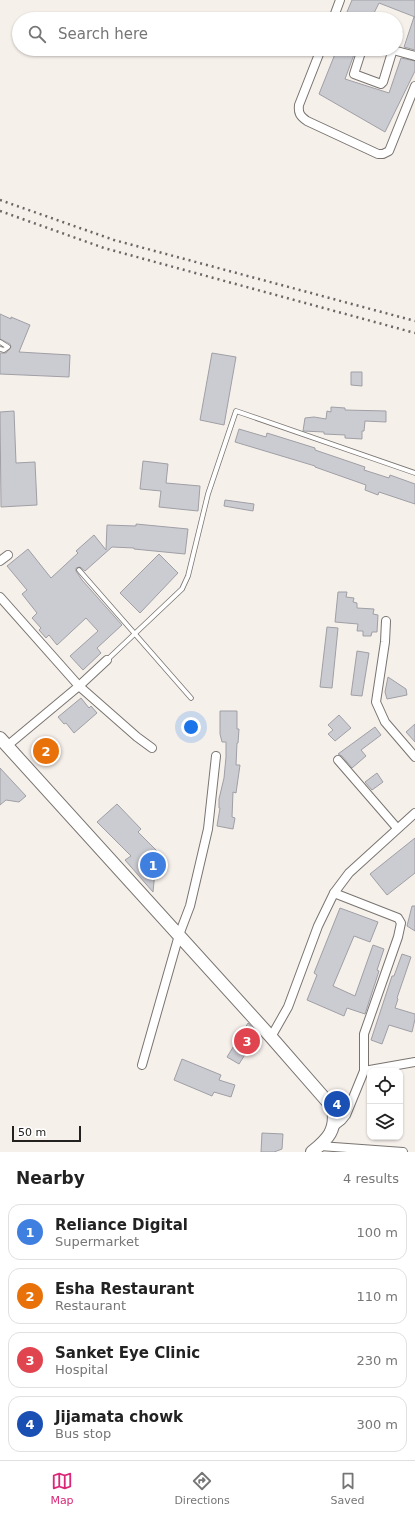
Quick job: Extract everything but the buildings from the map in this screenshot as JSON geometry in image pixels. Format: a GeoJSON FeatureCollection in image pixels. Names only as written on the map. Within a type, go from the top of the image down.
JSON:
{"type":"FeatureCollection","features":[{"type":"Feature","properties":{"kind":"main road"},"geometry":{"type":"LineString","coordinates":[[3,742],[271,1036],[333,1108],[333,1127],[330,1135],[317,1150]]}},
{"type":"Feature","properties":{"kind":"street"},"geometry":{"type":"LineString","coordinates":[[336,12],[340,0]]}},
{"type":"Feature","properties":{"kind":"street"},"geometry":{"type":"LineString","coordinates":[[403,52],[415,56]]}},
{"type":"Feature","properties":{"kind":"street"},"geometry":{"type":"LineString","coordinates":[[318,56],[299,105],[298,111],[300,116],[307,121],[378,154],[383,154],[389,151],[415,86]]}},
{"type":"Feature","properties":{"kind":"street"},"geometry":{"type":"LineString","coordinates":[[360,56],[354,74],[381,84],[383,82],[391,56]]}},
{"type":"Feature","properties":{"kind":"street"},"geometry":{"type":"LineString","coordinates":[[0,561],[8,555]]}},
{"type":"Feature","properties":{"kind":"street"},"geometry":{"type":"LineString","coordinates":[[0,597],[79,686],[137,737],[152,748]]}},
{"type":"Feature","properties":{"kind":"street"},"geometry":{"type":"LineString","coordinates":[[386,621],[385,642],[376,702],[385,722],[415,757]]}},
{"type":"Feature","properties":{"kind":"street"},"geometry":{"type":"LineString","coordinates":[[3,742],[79,686],[107,660]]}},
{"type":"Feature","properties":{"kind":"street"},"geometry":{"type":"LineString","coordinates":[[142,1065],[179,935],[190,906],[208,829],[216,756]]}},
{"type":"Feature","properties":{"kind":"street"},"geometry":{"type":"LineString","coordinates":[[338,760],[397,828]]}},
{"type":"Feature","properties":{"kind":"street"},"geometry":{"type":"LineString","coordinates":[[271,1036],[288,1006],[318,926],[334,893],[349,873],[415,813]]}},
{"type":"Feature","properties":{"kind":"street"},"geometry":{"type":"LineString","coordinates":[[333,1127],[346,1115],[364,1071],[364,1034],[398,937],[401,923],[398,918],[334,893]]}},
{"type":"Feature","properties":{"kind":"street"},"geometry":{"type":"LineString","coordinates":[[364,1071],[415,1062]]}},
{"type":"Feature","properties":{"kind":"street"},"geometry":{"type":"LineString","coordinates":[[317,1150],[403,1152]]}},
{"type":"Feature","properties":{"kind":"lane"},"geometry":{"type":"LineString","coordinates":[[0,342],[8,347],[4,350],[0,349]]}},
{"type":"Feature","properties":{"kind":"lane"},"geometry":{"type":"LineString","coordinates":[[107,660],[182,589],[188,576],[208,494],[236,411],[415,473]]}},
{"type":"Feature","properties":{"kind":"lane"},"geometry":{"type":"LineString","coordinates":[[79,570],[191,698]]}},
{"type":"Feature","properties":{"kind":"railway"},"geometry":{"type":"LineString","coordinates":[[0,200],[114,240],[415,321]]}},
{"type":"Feature","properties":{"kind":"railway"},"geometry":{"type":"LineString","coordinates":[[0,211],[104,248],[415,333]]}},
{"type":"Feature","properties":{"kind":"place","name":"Esha Restaurant"},"geometry":{"type":"Point","coordinates":[46,751]}},
{"type":"Feature","properties":{"kind":"place","name":"Reliance Digital"},"geometry":{"type":"Point","coordinates":[153,865]}},
{"type":"Feature","properties":{"kind":"place","name":"Sanket Eye Clinic"},"geometry":{"type":"Point","coordinates":[247,1041]}},
{"type":"Feature","properties":{"kind":"place","name":"Jijamata chowk"},"geometry":{"type":"Point","coordinates":[337,1104]}}]}
